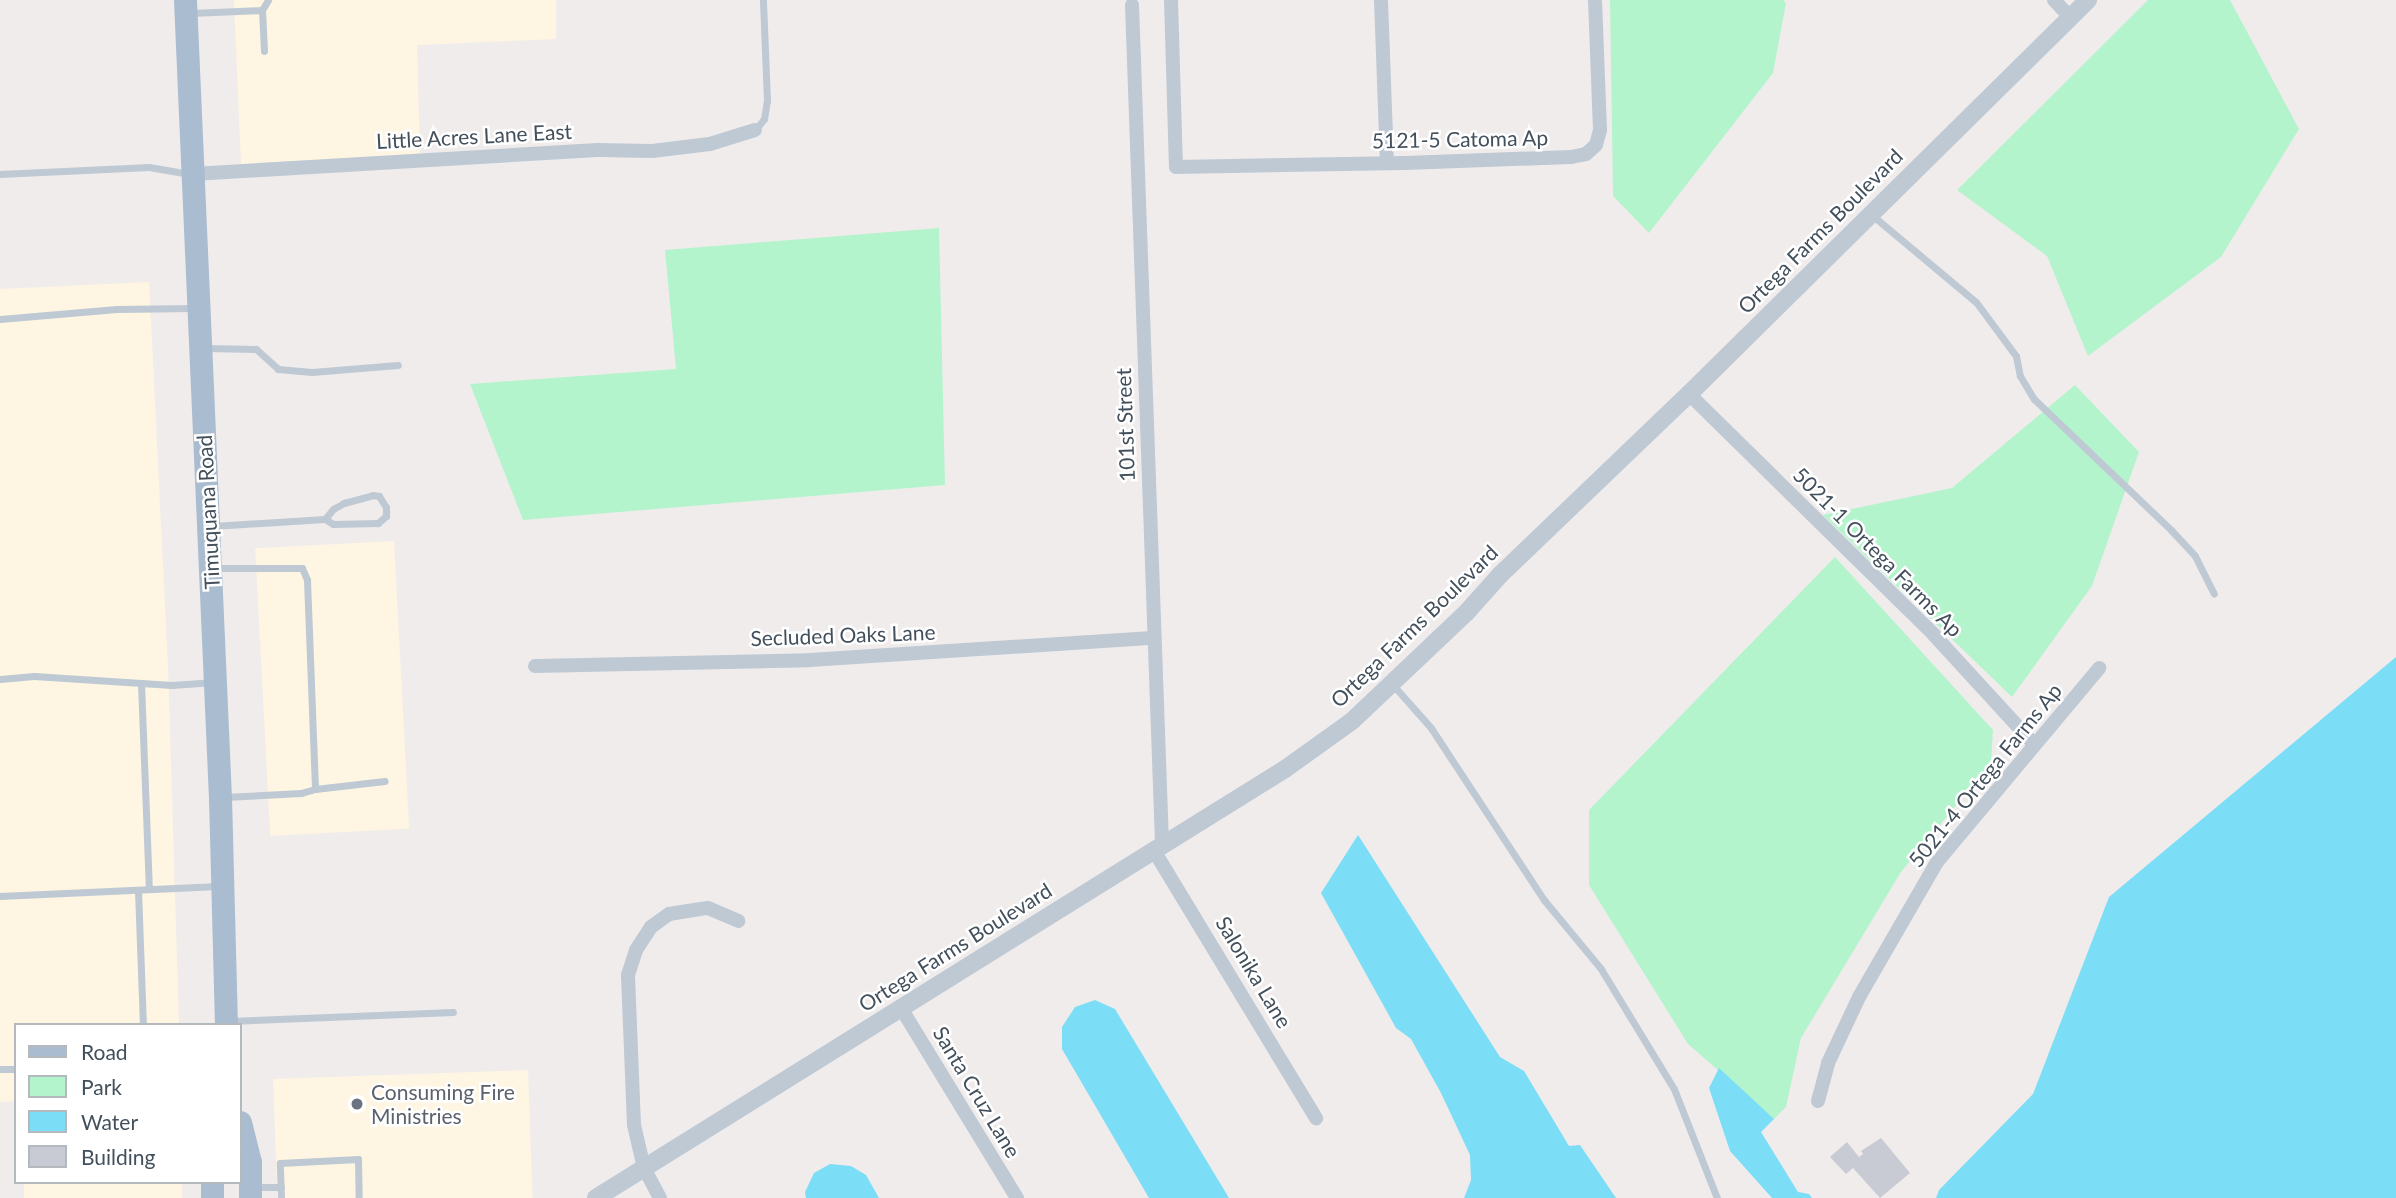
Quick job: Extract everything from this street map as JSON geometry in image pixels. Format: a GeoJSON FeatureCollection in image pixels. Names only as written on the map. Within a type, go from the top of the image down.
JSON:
{"type":"FeatureCollection","features":[{"type":"Feature","properties":{"kind":"main road","name":"Timuquana Road"},"geometry":{"type":"LineString","coordinates":[[185,7],[211,568],[226,1023]]}},
{"type":"Feature","properties":{"kind":"main road"},"geometry":{"type":"LineString","coordinates":[[242,1130],[250,1162],[250,1193]]}},
{"type":"Feature","properties":{"kind":"street","name":"5121-5 Catoma Ap"},"geometry":{"type":"LineString","coordinates":[[1171,0],[1176,167],[1571,158],[1586,154],[1596,145],[1600,130],[1595,0]]}},
{"type":"Feature","properties":{"kind":"street"},"geometry":{"type":"LineString","coordinates":[[1381,0],[1387,161]]}},
{"type":"Feature","properties":{"kind":"street"},"geometry":{"type":"LineString","coordinates":[[2054,0],[2071,18]]}},
{"type":"Feature","properties":{"kind":"street","name":"Ortega Farms Boulevard"},"geometry":{"type":"LineString","coordinates":[[596,1198],[1284,769],[1352,720],[1393,685],[1466,613],[1500,575],[1689,394],[2088,0]]}},
{"type":"Feature","properties":{"kind":"street","name":"101st Street"},"geometry":{"type":"LineString","coordinates":[[1132,5],[1158,846]]}},
{"type":"Feature","properties":{"kind":"street","name":"Little Acres Lane East"},"geometry":{"type":"LineString","coordinates":[[193,174],[597,150],[652,151],[710,144],[755,130]]}},
{"type":"Feature","properties":{"kind":"street","name":"5021-1 Ortega Farms Ap"},"geometry":{"type":"LineString","coordinates":[[1689,394],[1934,635],[2034,744]]}},
{"type":"Feature","properties":{"kind":"street","name":"Secluded Oaks Lane"},"geometry":{"type":"LineString","coordinates":[[535,666],[810,660],[1152,638]]}},
{"type":"Feature","properties":{"kind":"street","name":"5021-4 Ortega Farms Ap"},"geometry":{"type":"LineString","coordinates":[[1818,1101],[1828,1063],[1859,997],[1937,862],[2099,668]]}},
{"type":"Feature","properties":{"kind":"street","name":"Salonika Lane"},"geometry":{"type":"LineString","coordinates":[[1158,846],[1316,1118]]}},
{"type":"Feature","properties":{"kind":"street"},"geometry":{"type":"LineString","coordinates":[[660,1198],[644,1168],[634,1125],[628,975],[636,950],[651,927],[678,911],[708,908],[738,921]]}},
{"type":"Feature","properties":{"kind":"street","name":"Santa Cruz Lane"},"geometry":{"type":"LineString","coordinates":[[901,1008],[1017,1198]]}},
{"type":"Feature","properties":{"kind":"lane"},"geometry":{"type":"LineString","coordinates":[[264,51],[262,10],[268,0]]}},
{"type":"Feature","properties":{"kind":"lane"},"geometry":{"type":"LineString","coordinates":[[755,130],[764,119],[767,101],[763,0]]}},
{"type":"Feature","properties":{"kind":"lane"},"geometry":{"type":"LineString","coordinates":[[185,7],[262,10]]}},
{"type":"Feature","properties":{"kind":"lane"},"geometry":{"type":"LineString","coordinates":[[0,174],[149,167],[193,174]]}},
{"type":"Feature","properties":{"kind":"lane"},"geometry":{"type":"LineString","coordinates":[[1870,213],[1976,302],[2016,356],[2020,376],[2034,399],[2171,530],[2194,556],[2214,594]]}},
{"type":"Feature","properties":{"kind":"lane"},"geometry":{"type":"LineString","coordinates":[[0,319],[117,309],[199,308]]}},
{"type":"Feature","properties":{"kind":"lane"},"geometry":{"type":"LineString","coordinates":[[201,348],[256,349],[278,369],[312,372],[398,365]]}},
{"type":"Feature","properties":{"kind":"lane"},"geometry":{"type":"LineString","coordinates":[[209,526],[325,519],[332,524],[378,523],[386,516],[386,507],[379,496],[354,499],[333,509],[325,519]]}},
{"type":"Feature","properties":{"kind":"lane"},"geometry":{"type":"LineString","coordinates":[[211,568],[302,568],[307,580],[315,789]]}},
{"type":"Feature","properties":{"kind":"lane"},"geometry":{"type":"LineString","coordinates":[[0,679],[34,676],[141,683],[215,682]]}},
{"type":"Feature","properties":{"kind":"lane"},"geometry":{"type":"LineString","coordinates":[[141,683],[149,889]]}},
{"type":"Feature","properties":{"kind":"lane"},"geometry":{"type":"LineString","coordinates":[[1393,685],[1431,727],[1544,900],[1601,970],[1674,1088],[1717,1198]]}},
{"type":"Feature","properties":{"kind":"lane"},"geometry":{"type":"LineString","coordinates":[[220,797],[301,793],[385,781]]}},
{"type":"Feature","properties":{"kind":"lane"},"geometry":{"type":"LineString","coordinates":[[0,896],[223,886]]}},
{"type":"Feature","properties":{"kind":"lane"},"geometry":{"type":"LineString","coordinates":[[138,890],[143,1023]]}},
{"type":"Feature","properties":{"kind":"lane"},"geometry":{"type":"LineString","coordinates":[[226,1023],[453,1012]]}},
{"type":"Feature","properties":{"kind":"lane"},"geometry":{"type":"LineString","coordinates":[[281,1198],[281,1163],[358,1159],[359,1198]]}},
{"type":"Feature","properties":{"kind":"lane"},"geometry":{"type":"LineString","coordinates":[[250,1193],[281,1187]]}},
{"type":"Feature","properties":{"kind":"shaded area"},"geometry":{"type":"Polygon","coordinates":[[[234,0],[556,0],[556,39],[417,45],[420,155],[241,164],[234,0]]]}},
{"type":"Feature","properties":{"kind":"shaded area"},"geometry":{"type":"Polygon","coordinates":[[[149,282],[168,666],[179,1023],[14,1023],[14,1101],[0,1102],[0,289],[149,282]]]}},
{"type":"Feature","properties":{"kind":"shaded area"},"geometry":{"type":"Polygon","coordinates":[[[394,541],[409,829],[270,836],[255,548],[394,541]]]}},
{"type":"Feature","properties":{"kind":"shaded area"},"geometry":{"type":"Polygon","coordinates":[[[528,1070],[532,1198],[277,1198],[273,1079],[528,1070]]]}},
{"type":"Feature","properties":{"kind":"shaded area"},"geometry":{"type":"Polygon","coordinates":[[[24,1184],[182,1184],[182,1198],[24,1198],[24,1184]]]}},
{"type":"Feature","properties":{"kind":"green space"},"geometry":{"type":"Polygon","coordinates":[[[1610,0],[1783,0],[1786,3],[1773,73],[1649,233],[1613,196],[1610,0]]]}},
{"type":"Feature","properties":{"kind":"green space"},"geometry":{"type":"Polygon","coordinates":[[[2148,0],[2230,0],[2299,129],[2221,257],[2088,356],[2047,256],[1957,190],[2148,0]]]}},
{"type":"Feature","properties":{"kind":"green space"},"geometry":{"type":"Polygon","coordinates":[[[939,228],[945,485],[523,520],[470,384],[676,369],[665,250],[939,228]]]}},
{"type":"Feature","properties":{"kind":"green space"},"geometry":{"type":"Polygon","coordinates":[[[2075,385],[2139,452],[2092,586],[2012,697],[1823,515],[1952,488],[2075,385]]]}},
{"type":"Feature","properties":{"kind":"green space"},"geometry":{"type":"Polygon","coordinates":[[[1835,557],[1993,730],[1991,763],[1901,872],[1801,1038],[1786,1107],[1774,1119],[1688,1044],[1589,885],[1589,810],[1835,557]]]}},
{"type":"Feature","properties":{"kind":"water"},"geometry":{"type":"Polygon","coordinates":[[[2396,657],[2396,1198],[1936,1198],[1939,1190],[2033,1094],[2109,897],[2396,657]]]}},
{"type":"Feature","properties":{"kind":"water"},"geometry":{"type":"Polygon","coordinates":[[[1358,835],[1500,1057],[1524,1071],[1569,1146],[1580,1145],[1616,1198],[1464,1198],[1471,1180],[1470,1155],[1441,1093],[1411,1039],[1396,1028],[1321,893],[1358,835]]]}},
{"type":"Feature","properties":{"kind":"water"},"geometry":{"type":"Polygon","coordinates":[[[1095,1000],[1115,1009],[1229,1198],[1149,1198],[1062,1049],[1062,1027],[1075,1007],[1095,1000]]]}},
{"type":"Feature","properties":{"kind":"water"},"geometry":{"type":"Polygon","coordinates":[[[1719,1068],[1774,1119],[1761,1132],[1798,1192],[1809,1194],[1812,1198],[1772,1198],[1730,1151],[1709,1088],[1719,1068]]]}},
{"type":"Feature","properties":{"kind":"water"},"geometry":{"type":"Polygon","coordinates":[[[830,1164],[851,1166],[866,1175],[879,1198],[806,1198],[805,1192],[814,1173],[830,1164]]]}},
{"type":"Feature","properties":{"kind":"building"},"geometry":{"type":"Polygon","coordinates":[[[1881,1138],[1910,1173],[1880,1198],[1853,1168],[1846,1174],[1830,1157],[1847,1142],[1859,1157],[1863,1154],[1861,1151],[1881,1138]]]}},
{"type":"Feature","properties":{"kind":"place","name":"Consuming Fire Ministries"},"geometry":{"type":"Point","coordinates":[357,1104]}}]}
